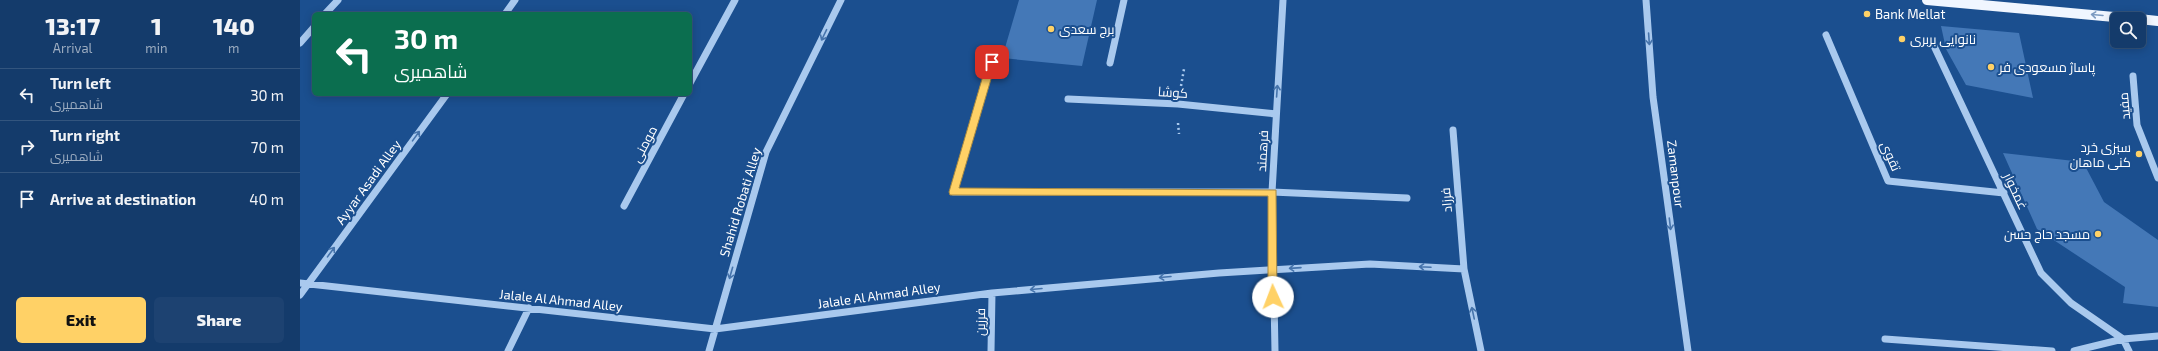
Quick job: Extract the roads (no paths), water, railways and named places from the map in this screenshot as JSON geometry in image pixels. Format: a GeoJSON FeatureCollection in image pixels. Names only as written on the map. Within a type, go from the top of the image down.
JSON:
{"type":"FeatureCollection","features":[{"type":"Feature","properties":{"kind":"main road"},"geometry":{"type":"LineString","coordinates":[[1927,0],[2110,17]]}},
{"type":"Feature","properties":{"kind":"main road"},"geometry":{"type":"LineString","coordinates":[[2146,20],[2158,21]]}},
{"type":"Feature","properties":{"kind":"street"},"geometry":{"type":"LineString","coordinates":[[328,12],[338,0]]}},
{"type":"Feature","properties":{"kind":"street"},"geometry":{"type":"LineString","coordinates":[[506,12],[515,0]]}},
{"type":"Feature","properties":{"kind":"street"},"geometry":{"type":"LineString","coordinates":[[692,79],[735,0]]}},
{"type":"Feature","properties":{"kind":"street","name":"Shahid Robati Alley"},"geometry":{"type":"LineString","coordinates":[[710,351],[766,152],[841,0]]}},
{"type":"Feature","properties":{"kind":"street"},"geometry":{"type":"LineString","coordinates":[[1110,63],[1124,0]]}},
{"type":"Feature","properties":{"kind":"street","name":"فرهمند"},"geometry":{"type":"LineString","coordinates":[[1275,351],[1272,270],[1272,192],[1283,0]]}},
{"type":"Feature","properties":{"kind":"street","name":"Zamanpour"},"geometry":{"type":"LineString","coordinates":[[1646,0],[1654,97],[1688,351]]}},
{"type":"Feature","properties":{"kind":"street"},"geometry":{"type":"LineString","coordinates":[[300,43],[312,29]]}},
{"type":"Feature","properties":{"kind":"street","name":"تقوی"},"geometry":{"type":"LineString","coordinates":[[1826,35],[1888,181],[2004,193]]}},
{"type":"Feature","properties":{"kind":"street","name":"غمخوار"},"geometry":{"type":"LineString","coordinates":[[1934,46],[2041,273],[2071,304],[2123,339]]}},
{"type":"Feature","properties":{"kind":"street"},"geometry":{"type":"LineString","coordinates":[[992,62],[953,192],[1272,192],[1408,198]]}},
{"type":"Feature","properties":{"kind":"street","name":"مفید"},"geometry":{"type":"LineString","coordinates":[[2133,76],[2137,125],[2158,178]]}},
{"type":"Feature","properties":{"kind":"street","name":"Ayyar Asadi Alley"},"geometry":{"type":"LineString","coordinates":[[300,295],[445,96]]}},
{"type":"Feature","properties":{"kind":"street","name":"مومنی"},"geometry":{"type":"LineString","coordinates":[[624,206],[683,96]]}},
{"type":"Feature","properties":{"kind":"street","name":"کوشا"},"geometry":{"type":"LineString","coordinates":[[1068,99],[1178,104],[1276,114]]}},
{"type":"Feature","properties":{"kind":"street","name":"فرزاد"},"geometry":{"type":"LineString","coordinates":[[1453,130],[1464,268],[1481,351]]}},
{"type":"Feature","properties":{"kind":"street","name":"Jalale Al Ahmad Alley"},"geometry":{"type":"LineString","coordinates":[[300,283],[715,329],[992,292],[1219,272],[1370,264],[1464,268]]}},
{"type":"Feature","properties":{"kind":"street","name":"فرزین"},"geometry":{"type":"LineString","coordinates":[[991,351],[992,292]]}},
{"type":"Feature","properties":{"kind":"street"},"geometry":{"type":"LineString","coordinates":[[508,351],[529,308]]}},
{"type":"Feature","properties":{"kind":"street"},"geometry":{"type":"LineString","coordinates":[[2074,351],[2123,339],[2158,336]]}},
{"type":"Feature","properties":{"kind":"street"},"geometry":{"type":"LineString","coordinates":[[1885,339],[2052,351]]}},
{"type":"Feature","properties":{"kind":"street"},"geometry":{"type":"LineString","coordinates":[[2123,339],[2129,351]]}},
{"type":"Feature","properties":{"kind":"place","name":"Bank Mellat"},"geometry":{"type":"Point","coordinates":[1867,14]}},
{"type":"Feature","properties":{"kind":"place","name":"برج سعدی"},"geometry":{"type":"Point","coordinates":[1051,29]}},
{"type":"Feature","properties":{"kind":"place","name":"نانوایی بربری"},"geometry":{"type":"Point","coordinates":[1902,39]}},
{"type":"Feature","properties":{"kind":"place","name":"پاساژ مسعودی فر"},"geometry":{"type":"Point","coordinates":[1991,67]}},
{"type":"Feature","properties":{"kind":"place","name":"سبزی خرد کنی ماهان"},"geometry":{"type":"Point","coordinates":[2139,154]}},
{"type":"Feature","properties":{"kind":"place","name":"مسجد حاج حسن"},"geometry":{"type":"Point","coordinates":[2098,234]}}]}
